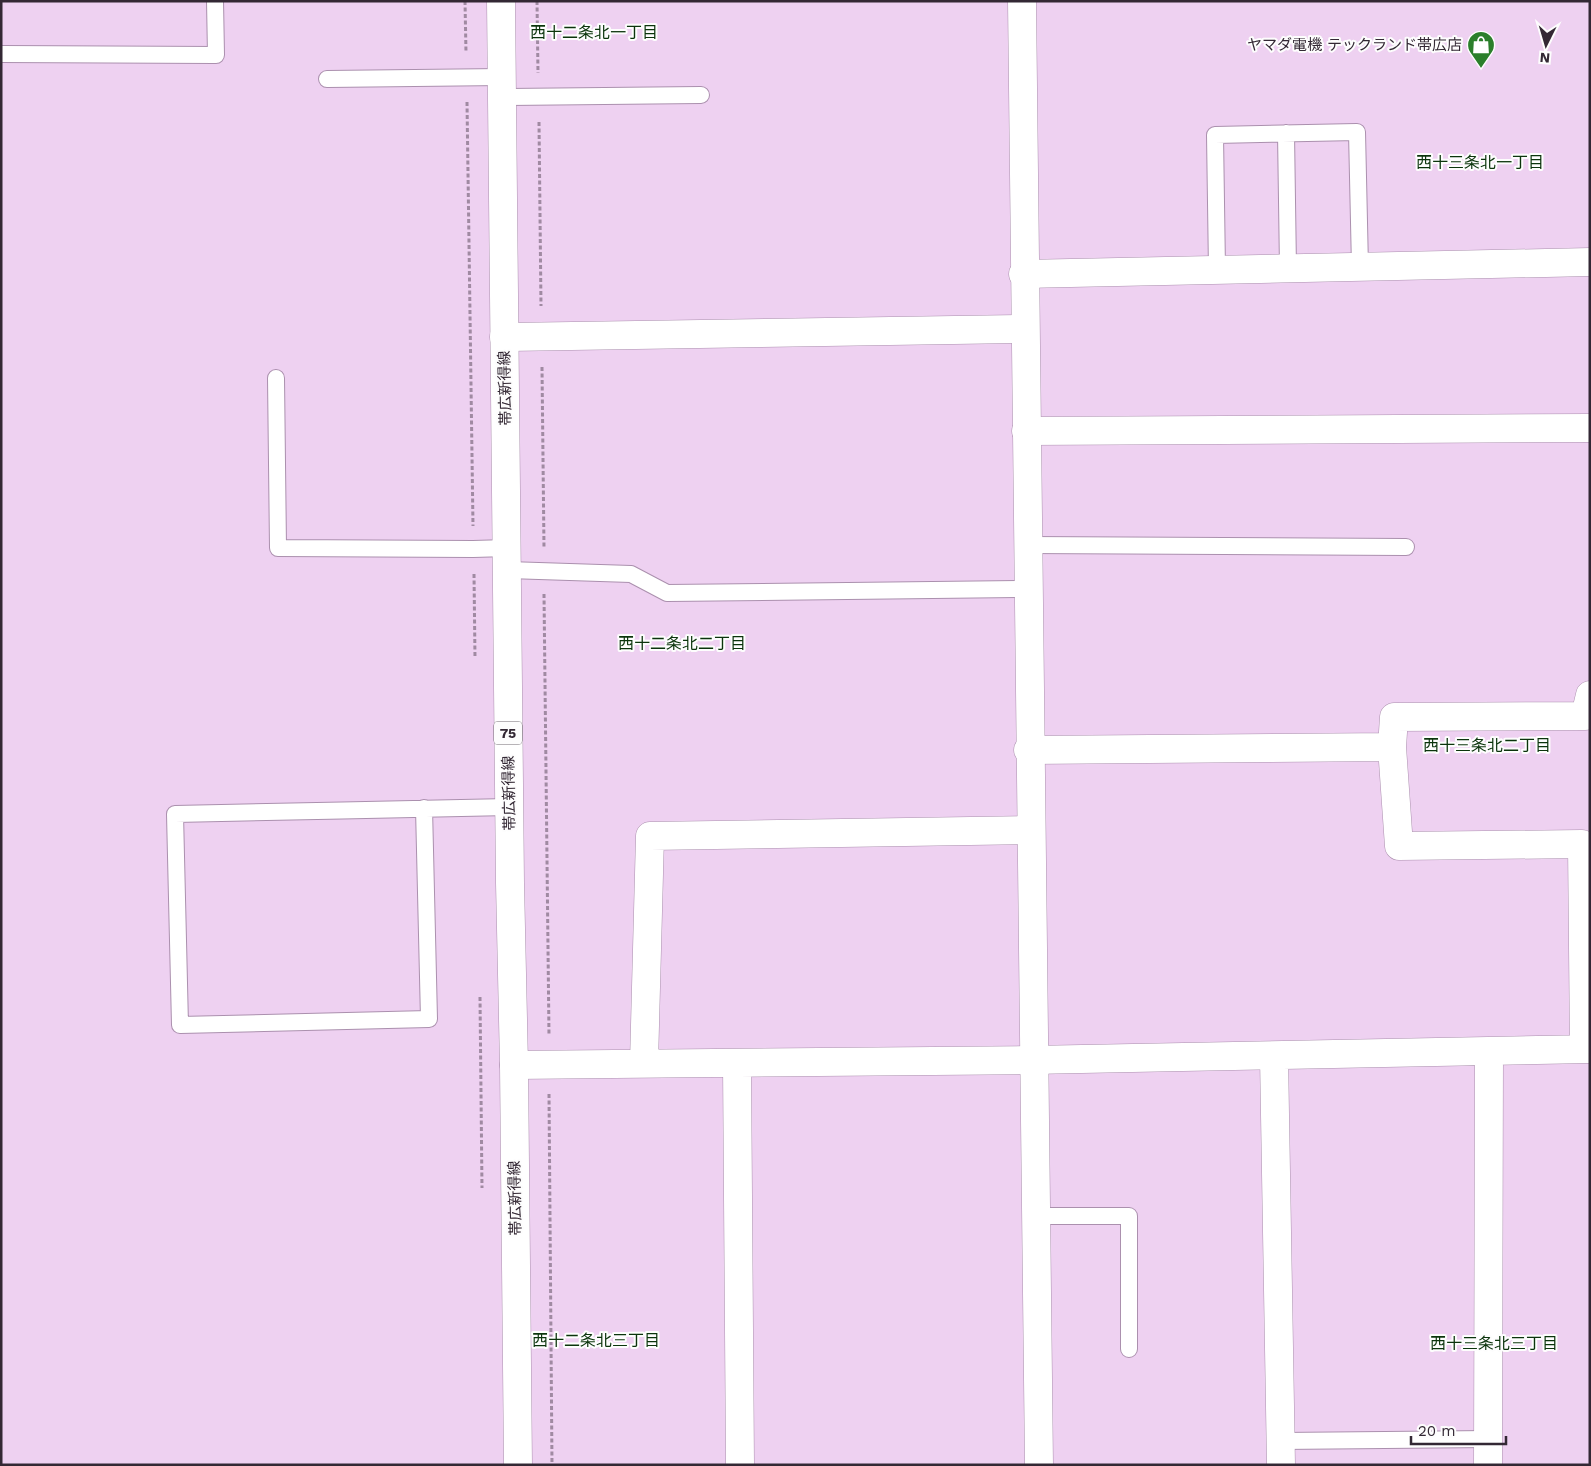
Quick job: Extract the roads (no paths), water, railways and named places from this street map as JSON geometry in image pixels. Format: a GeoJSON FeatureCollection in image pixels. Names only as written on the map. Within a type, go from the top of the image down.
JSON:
{"type":"FeatureCollection","features":[{"type":"Feature","properties":{"kind":"street","name":"帯広新得線"},"geometry":{"type":"LineString","coordinates":[[501,1],[518,1465]]}},
{"type":"Feature","properties":{"kind":"street"},"geometry":{"type":"LineString","coordinates":[[1022,1],[1028,830],[1039,1465]]}},
{"type":"Feature","properties":{"kind":"street"},"geometry":{"type":"LineString","coordinates":[[1023,274],[1590,262]]}},
{"type":"Feature","properties":{"kind":"street"},"geometry":{"type":"LineString","coordinates":[[504,337],[1023,329]]}},
{"type":"Feature","properties":{"kind":"street"},"geometry":{"type":"LineString","coordinates":[[1026,431],[1590,428]]}},
{"type":"Feature","properties":{"kind":"street"},"geometry":{"type":"LineString","coordinates":[[514,1065],[1031,1060],[1587,1050],[1582,844],[1399,846],[1392,748],[1394,717],[1585,716],[1590,694]]}},
{"type":"Feature","properties":{"kind":"street"},"geometry":{"type":"LineString","coordinates":[[1028,750],[1392,748]]}},
{"type":"Feature","properties":{"kind":"street"},"geometry":{"type":"LineString","coordinates":[[644,1063],[650,836],[1028,830]]}},
{"type":"Feature","properties":{"kind":"street"},"geometry":{"type":"LineString","coordinates":[[1489,1052],[1489,1452]]}},
{"type":"Feature","properties":{"kind":"street"},"geometry":{"type":"LineString","coordinates":[[1274,1056],[1281,1453]]}},
{"type":"Feature","properties":{"kind":"street"},"geometry":{"type":"LineString","coordinates":[[737,1063],[740,1465]]}},
{"type":"Feature","properties":{"kind":"lane"},"geometry":{"type":"LineString","coordinates":[[1,54],[216,55],[215,1]]}},
{"type":"Feature","properties":{"kind":"lane"},"geometry":{"type":"LineString","coordinates":[[326,79],[502,87],[538,96],[701,95]]}},
{"type":"Feature","properties":{"kind":"lane"},"geometry":{"type":"LineString","coordinates":[[1217,270],[1215,135],[1286,133],[1357,132],[1360,267]]}},
{"type":"Feature","properties":{"kind":"lane"},"geometry":{"type":"LineString","coordinates":[[1286,133],[1288,268]]}},
{"type":"Feature","properties":{"kind":"lane"},"geometry":{"type":"LineString","coordinates":[[276,378],[278,548],[473,549],[544,570],[631,574],[667,593],[1027,589]]}},
{"type":"Feature","properties":{"kind":"lane"},"geometry":{"type":"LineString","coordinates":[[1027,545],[1406,547]]}},
{"type":"Feature","properties":{"kind":"lane"},"geometry":{"type":"LineString","coordinates":[[424,808],[429,1019],[180,1025],[175,814],[424,808],[509,807]]}},
{"type":"Feature","properties":{"kind":"lane"},"geometry":{"type":"LineString","coordinates":[[1034,1216],[1129,1216],[1129,1349]]}},
{"type":"Feature","properties":{"kind":"lane"},"geometry":{"type":"LineString","coordinates":[[1281,1453],[1489,1452]]}},
{"type":"Feature","properties":{"kind":"place","name":"ヤマダ電機 テックランド帯広店"},"geometry":{"type":"Point","coordinates":[1481,69]}},
{"type":"Feature","properties":{"kind":"district","name":"西十二条北一丁目"},"geometry":{"type":"Point","coordinates":[594,32]}},
{"type":"Feature","properties":{"kind":"district","name":"西十三条北一丁目"},"geometry":{"type":"Point","coordinates":[1480,162]}},
{"type":"Feature","properties":{"kind":"district","name":"西十二条北二丁目"},"geometry":{"type":"Point","coordinates":[682,643]}},
{"type":"Feature","properties":{"kind":"district","name":"西十三条北二丁目"},"geometry":{"type":"Point","coordinates":[1487,745]}},
{"type":"Feature","properties":{"kind":"district","name":"西十二条北三丁目"},"geometry":{"type":"Point","coordinates":[596,1340]}},
{"type":"Feature","properties":{"kind":"district","name":"西十三条北三丁目"},"geometry":{"type":"Point","coordinates":[1494,1343]}}]}
